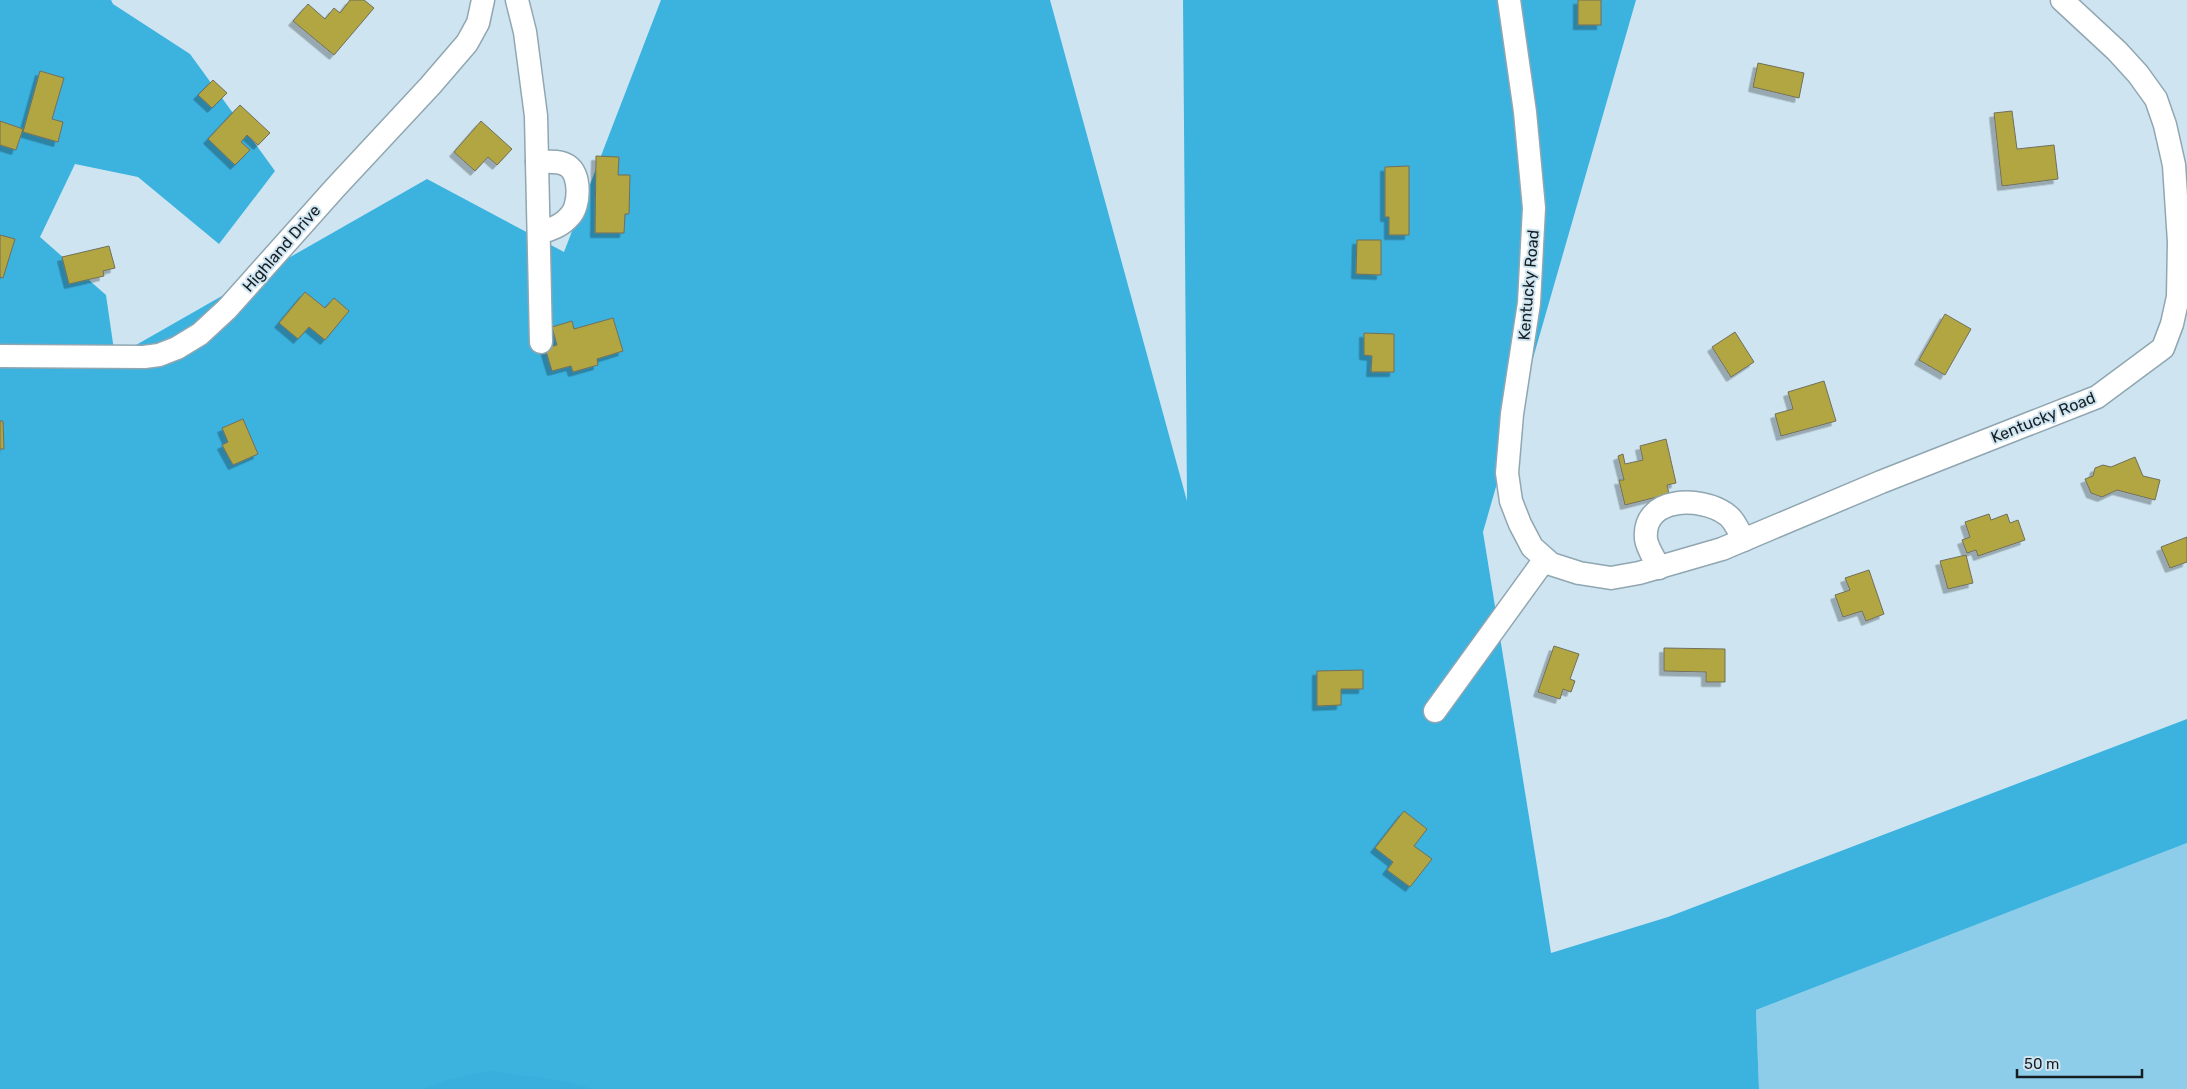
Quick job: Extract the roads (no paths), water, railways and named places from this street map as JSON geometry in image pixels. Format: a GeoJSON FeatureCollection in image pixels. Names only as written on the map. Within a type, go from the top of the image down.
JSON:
{"type":"FeatureCollection","features":[{"type":"Feature","properties":{"kind":"street","name":"Highland Drive"},"geometry":{"type":"LineString","coordinates":[[0,356],[144,357],[168,351],[200,334],[227,309],[468,43],[478,22],[483,0]]}},
{"type":"Feature","properties":{"kind":"street"},"geometry":{"type":"LineString","coordinates":[[517,0],[525,32],[532,82],[540,233],[541,342]]}},
{"type":"Feature","properties":{"kind":"street","name":"Kentucky Road"},"geometry":{"type":"LineString","coordinates":[[1509,0],[1525,112],[1534,208],[1528,303],[1512,414],[1507,473],[1511,501],[1532,547],[1551,564],[1579,573],[1611,578],[1658,568],[1744,540],[1880,482],[2097,396],[2163,348],[2172,324],[2178,297],[2179,242],[2174,165],[2164,125],[2156,100],[2138,74],[2117,51],[2062,0]]}},
{"type":"Feature","properties":{"kind":"street"},"geometry":{"type":"LineString","coordinates":[[537,162],[557,162],[569,166],[576,178],[578,199],[572,215],[560,226],[540,233]]}},
{"type":"Feature","properties":{"kind":"street"},"geometry":{"type":"LineString","coordinates":[[1658,568],[1646,541],[1646,525],[1654,513],[1663,506],[1690,502],[1713,506],[1728,515],[1744,540]]}},
{"type":"Feature","properties":{"kind":"street"},"geometry":{"type":"LineString","coordinates":[[1435,711],[1546,559]]}}]}
